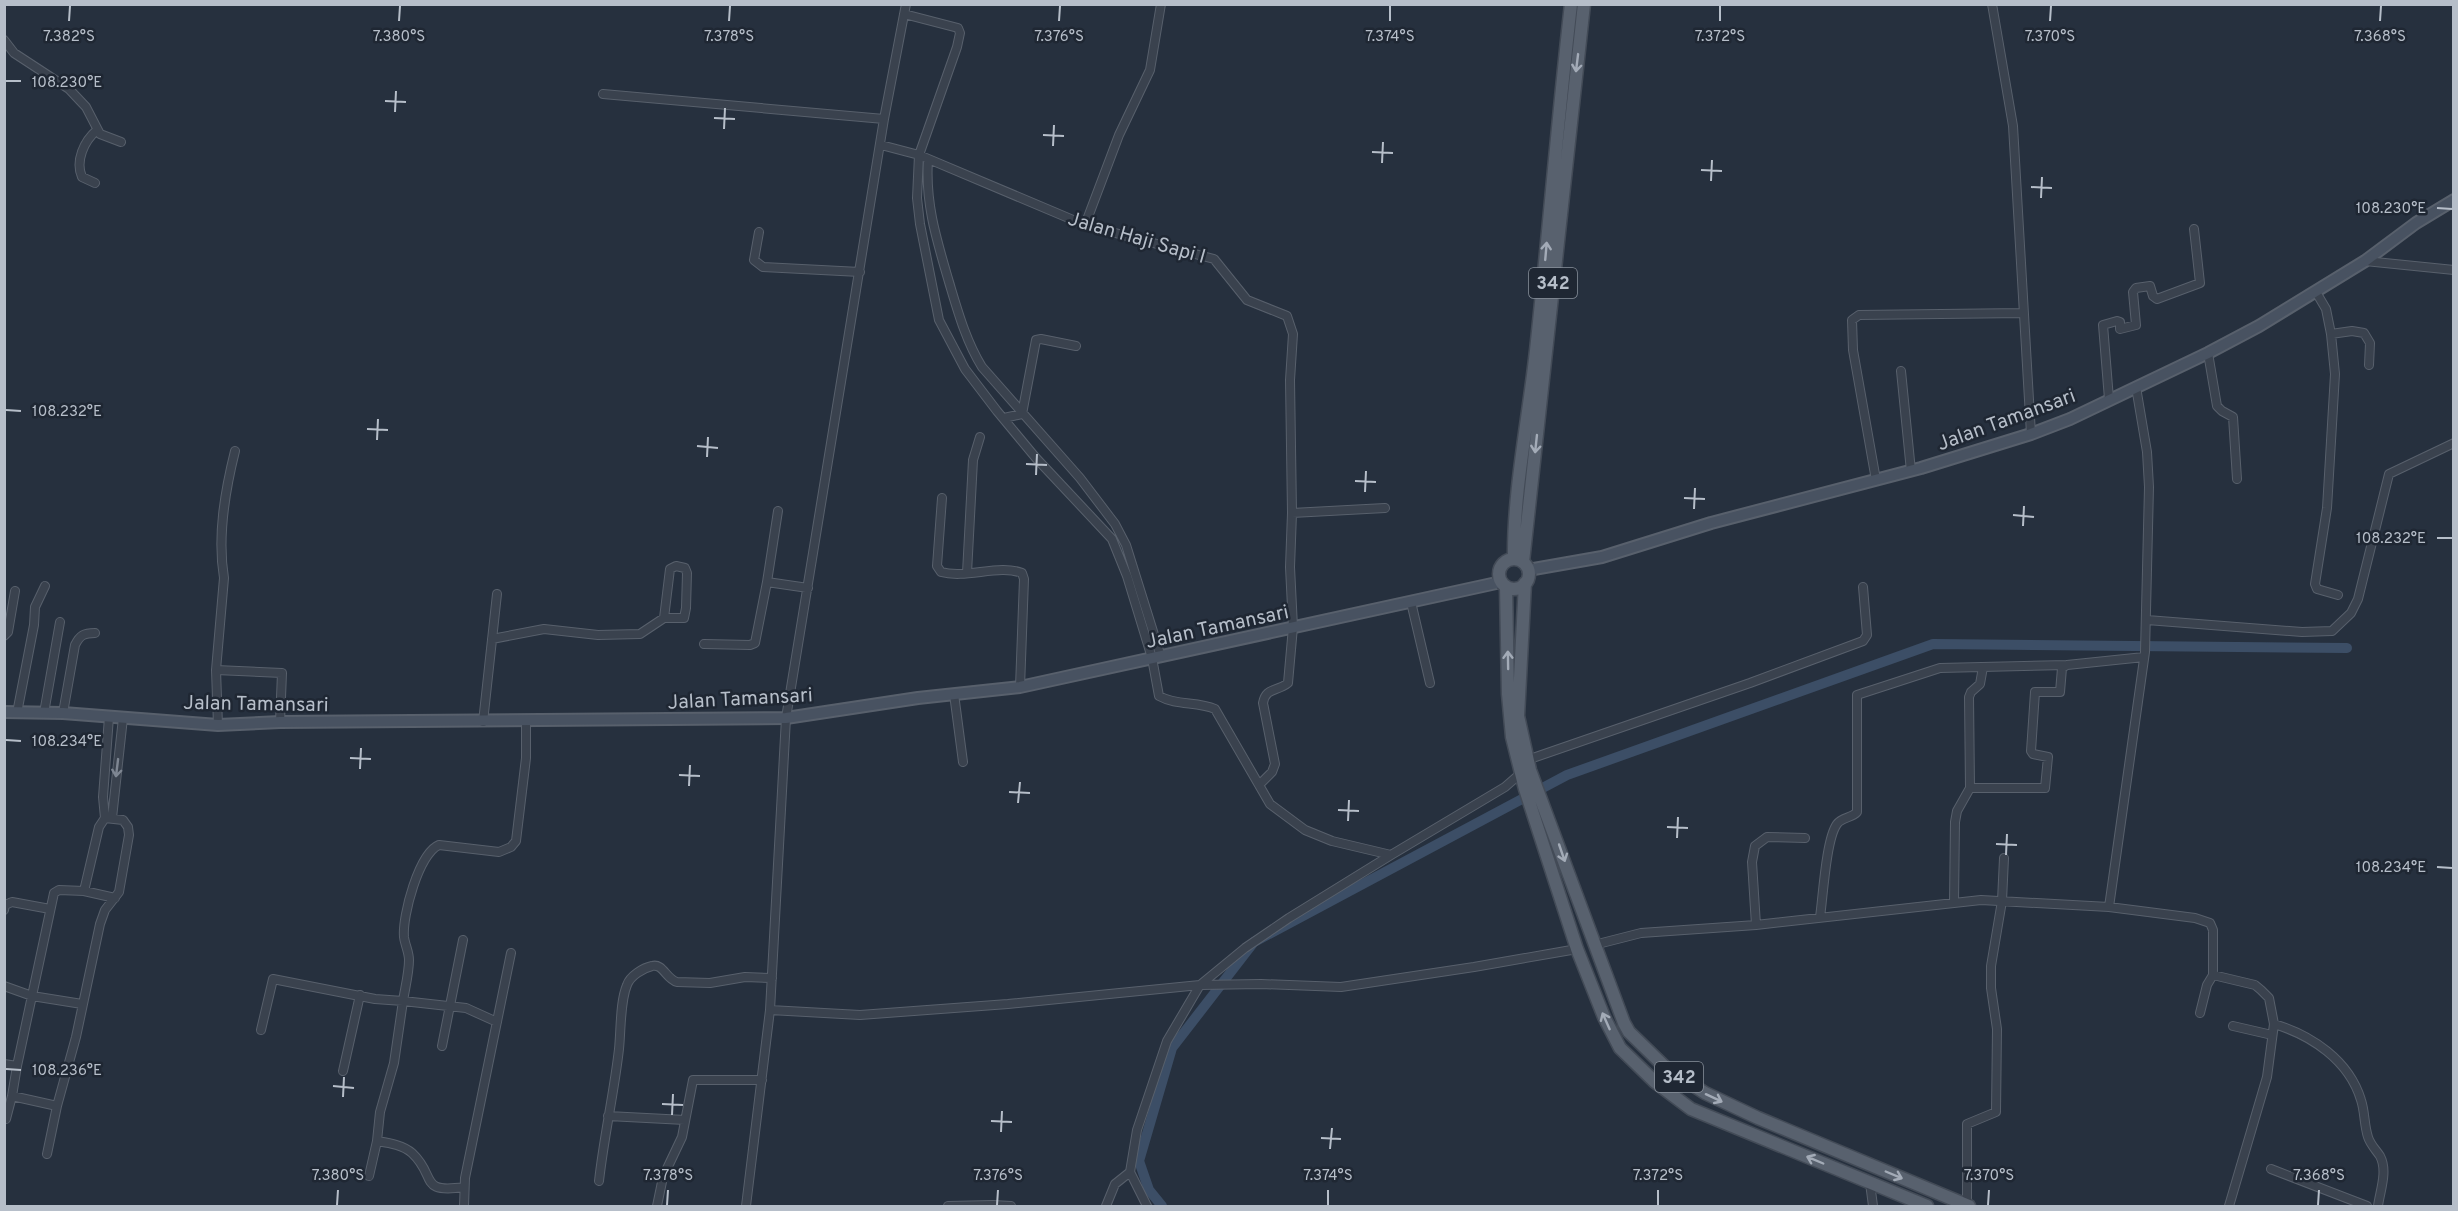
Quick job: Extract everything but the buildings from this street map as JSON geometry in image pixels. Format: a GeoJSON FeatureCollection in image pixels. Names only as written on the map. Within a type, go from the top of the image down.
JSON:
{"type":"FeatureCollection","features":[{"type":"Feature","properties":{"kind":"main road","name":"342"},"geometry":{"type":"LineString","coordinates":[[1522,564],[1562,140],[1571,4]]}},
{"type":"Feature","properties":{"kind":"main road","name":"342"},"geometry":{"type":"LineString","coordinates":[[1562,140],[1584,4]]}},
{"type":"Feature","properties":{"kind":"main road","name":"Jalan Tamansari"},"geometry":{"type":"LineString","coordinates":[[1522,564],[1602,557],[1711,523],[1911,471],[2031,434],[2208,353],[2316,292],[2365,261],[2416,223],[2454,200]]}},
{"type":"Feature","properties":{"kind":"main road"},"geometry":{"type":"LineString","coordinates":[[1503,564],[1522,564],[1525,584],[1516,589],[1504,584],[1499,576],[1503,564]]}},
{"type":"Feature","properties":{"kind":"main road","name":"342"},"geometry":{"type":"LineString","coordinates":[[1504,584],[1512,737],[1536,802],[1541,837],[1577,949],[1604,1017],[1620,1048],[1655,1082],[1691,1109],[1927,1206]]}},
{"type":"Feature","properties":{"kind":"main road","name":"Jalan Tamansari"},"geometry":{"type":"LineString","coordinates":[[4,712],[63,713],[218,725],[280,722],[786,718],[1020,687],[1293,627],[1504,584]]}},
{"type":"Feature","properties":{"kind":"main road","name":"342"},"geometry":{"type":"LineString","coordinates":[[1525,584],[1518,716],[1525,771]]}},
{"type":"Feature","properties":{"kind":"main road","name":"342"},"geometry":{"type":"LineString","coordinates":[[1536,802],[1554,831],[1624,1023],[1665,1067],[1705,1094],[1968,1206]]}},
{"type":"Feature","properties":{"kind":"main road"},"geometry":{"type":"LineString","coordinates":[[1541,837],[1554,831]]}},
{"type":"Feature","properties":{"kind":"main road"},"geometry":{"type":"LineString","coordinates":[[1620,1048],[1633,1035]]}},
{"type":"Feature","properties":{"kind":"main road"},"geometry":{"type":"LineString","coordinates":[[1785,1147],[1791,1132]]}},
{"type":"Feature","properties":{"kind":"street"},"geometry":{"type":"LineString","coordinates":[[746,1206],[770,1010],[786,718],[906,4]]}},
{"type":"Feature","properties":{"kind":"street"},"geometry":{"type":"LineString","coordinates":[[1085,225],[1119,135],[1150,70],[1161,4]]}},
{"type":"Feature","properties":{"kind":"street"},"geometry":{"type":"LineString","coordinates":[[1992,4],[2013,126],[2031,434]]}},
{"type":"Feature","properties":{"kind":"street"},"geometry":{"type":"LineString","coordinates":[[904,14],[958,28],[960,33],[919,155],[917,198],[920,225],[939,320],[965,369],[1036,458],[1112,539],[1157,658]]}},
{"type":"Feature","properties":{"kind":"street"},"geometry":{"type":"LineString","coordinates":[[4,40],[8,50],[69,89],[86,107],[97,130],[106,138],[121,142]]}},
{"type":"Feature","properties":{"kind":"street"},"geometry":{"type":"LineString","coordinates":[[603,94],[885,119]]}},
{"type":"Feature","properties":{"kind":"street"},"geometry":{"type":"LineString","coordinates":[[95,183],[82,177],[79,167],[84,145],[97,130]]}},
{"type":"Feature","properties":{"kind":"street","name":"Jalan Haji Sapi I"},"geometry":{"type":"LineString","coordinates":[[881,145],[919,155],[1085,225],[1214,259],[1247,300],[1287,316],[1293,334],[1290,380],[1292,513],[1290,567],[1293,627],[1288,683],[1269,690],[1263,703],[1275,764],[1272,772],[1259,785]]}},
{"type":"Feature","properties":{"kind":"street"},"geometry":{"type":"LineString","coordinates":[[928,160],[927,200],[931,222],[964,334],[982,367],[1080,478],[1115,524],[1126,545],[1157,658],[1159,696],[1169,701],[1215,709],[1270,804],[1305,830],[1332,841],[1391,855]]}},
{"type":"Feature","properties":{"kind":"street"},"geometry":{"type":"LineString","coordinates":[[2109,399],[2103,325],[2117,321],[2120,322],[2120,329],[2136,325],[2133,292],[2136,288],[2150,286],[2153,296],[2157,298],[2200,283],[2194,229]]}},
{"type":"Feature","properties":{"kind":"street"},"geometry":{"type":"LineString","coordinates":[[759,232],[754,260],[763,267],[860,272]]}},
{"type":"Feature","properties":{"kind":"street"},"geometry":{"type":"LineString","coordinates":[[2365,261],[2454,270]]}},
{"type":"Feature","properties":{"kind":"street"},"geometry":{"type":"LineString","coordinates":[[2316,292],[2326,309],[2331,334],[2334,374],[2327,508],[2315,584],[2317,589],[2338,595]]}},
{"type":"Feature","properties":{"kind":"street"},"geometry":{"type":"LineString","coordinates":[[1876,480],[1853,350],[1852,320],[1859,315],[2023,313]]}},
{"type":"Feature","properties":{"kind":"street"},"geometry":{"type":"LineString","coordinates":[[2331,334],[2352,330],[2364,333],[2370,344],[2369,365]]}},
{"type":"Feature","properties":{"kind":"street"},"geometry":{"type":"LineString","coordinates":[[1022,414],[1036,340],[1076,346]]}},
{"type":"Feature","properties":{"kind":"street"},"geometry":{"type":"LineString","coordinates":[[2208,353],[2217,406],[2233,417],[2237,479]]}},
{"type":"Feature","properties":{"kind":"street"},"geometry":{"type":"LineString","coordinates":[[1901,371],[1911,471]]}},
{"type":"Feature","properties":{"kind":"street"},"geometry":{"type":"LineString","coordinates":[[2109,907],[2147,620],[2149,543],[2147,452],[2136,387]]}},
{"type":"Feature","properties":{"kind":"street"},"geometry":{"type":"LineString","coordinates":[[1004,418],[1022,414]]}},
{"type":"Feature","properties":{"kind":"street"},"geometry":{"type":"LineString","coordinates":[[967,573],[973,460],[980,437]]}},
{"type":"Feature","properties":{"kind":"street"},"geometry":{"type":"LineString","coordinates":[[2147,620],[2302,632],[2332,631],[2351,613],[2358,598],[2389,474],[2454,443]]}},
{"type":"Feature","properties":{"kind":"street"},"geometry":{"type":"LineString","coordinates":[[218,725],[216,670],[224,578],[222,565],[224,511],[235,451]]}},
{"type":"Feature","properties":{"kind":"street"},"geometry":{"type":"LineString","coordinates":[[942,498],[937,566],[941,572],[950,574],[1017,571],[1022,573],[1024,579],[1020,687]]}},
{"type":"Feature","properties":{"kind":"street"},"geometry":{"type":"LineString","coordinates":[[1292,513],[1385,508]]}},
{"type":"Feature","properties":{"kind":"street"},"geometry":{"type":"LineString","coordinates":[[704,644],[750,645],[755,643],[778,511]]}},
{"type":"Feature","properties":{"kind":"street"},"geometry":{"type":"LineString","coordinates":[[492,639],[544,629],[598,635],[640,634],[664,618],[684,618],[687,573],[684,568],[676,566],[670,569],[664,618]]}},
{"type":"Feature","properties":{"kind":"street"},"geometry":{"type":"LineString","coordinates":[[767,582],[808,588]]}},
{"type":"Feature","properties":{"kind":"street"},"geometry":{"type":"LineString","coordinates":[[17,713],[34,625],[35,607],[45,586]]}},
{"type":"Feature","properties":{"kind":"street"},"geometry":{"type":"LineString","coordinates":[[1147,1206],[1130,1172],[1137,1130],[1167,1041],[1204,985],[1245,948],[1289,918],[1505,787],[1525,771],[1863,641],[1868,635],[1863,587]]}},
{"type":"Feature","properties":{"kind":"street"},"geometry":{"type":"LineString","coordinates":[[4,636],[8,632],[15,591]]}},
{"type":"Feature","properties":{"kind":"street"},"geometry":{"type":"LineString","coordinates":[[483,722],[497,594]]}},
{"type":"Feature","properties":{"kind":"street"},"geometry":{"type":"LineString","coordinates":[[1411,602],[1429,670],[1430,683]]}},
{"type":"Feature","properties":{"kind":"street"},"geometry":{"type":"LineString","coordinates":[[44,713],[60,622]]}},
{"type":"Feature","properties":{"kind":"street"},"geometry":{"type":"LineString","coordinates":[[63,713],[75,645],[79,637],[85,633],[95,633]]}},
{"type":"Feature","properties":{"kind":"street"},"geometry":{"type":"LineString","coordinates":[[1820,917],[1834,831],[1837,823],[1857,812],[1857,695],[1931,670],[2067,665],[2144,654]]}},
{"type":"Feature","properties":{"kind":"street"},"geometry":{"type":"LineString","coordinates":[[1970,788],[2045,788],[2048,757],[2033,754],[2031,751],[2034,694],[2037,690],[2057,692],[2061,690],[2062,668],[2067,665]]}},
{"type":"Feature","properties":{"kind":"street"},"geometry":{"type":"LineString","coordinates":[[1954,903],[1957,811],[1970,788],[1969,697],[1980,684],[1983,667]]}},
{"type":"Feature","properties":{"kind":"street"},"geometry":{"type":"LineString","coordinates":[[216,670],[282,673],[280,722]]}},
{"type":"Feature","properties":{"kind":"street"},"geometry":{"type":"LineString","coordinates":[[954,694],[963,762]]}},
{"type":"Feature","properties":{"kind":"street"},"geometry":{"type":"LineString","coordinates":[[109,717],[103,797],[109,818]]}},
{"type":"Feature","properties":{"kind":"street"},"geometry":{"type":"LineString","coordinates":[[84,891],[99,827],[109,818],[123,718]]}},
{"type":"Feature","properties":{"kind":"street"},"geometry":{"type":"LineString","coordinates":[[369,1176],[377,1141],[380,1112],[394,1063],[409,958],[404,937],[405,915],[414,883],[429,851],[439,845],[499,852],[511,847],[516,841],[526,758],[526,721]]}},
{"type":"Feature","properties":{"kind":"street"},"geometry":{"type":"LineString","coordinates":[[46,1155],[76,1037],[100,924],[105,910],[119,892],[129,835],[128,827],[123,820],[109,818]]}},
{"type":"Feature","properties":{"kind":"street"},"geometry":{"type":"LineString","coordinates":[[1756,925],[1752,862],[1755,846],[1767,837],[1805,838]]}},
{"type":"Feature","properties":{"kind":"street"},"geometry":{"type":"LineString","coordinates":[[1968,1206],[1967,1124],[1995,1115],[1996,1112],[1997,1029],[1991,988],[1991,966],[2002,901],[2004,858]]}},
{"type":"Feature","properties":{"kind":"street"},"geometry":{"type":"LineString","coordinates":[[6,1119],[50,909],[56,890],[84,891],[115,898]]}},
{"type":"Feature","properties":{"kind":"street"},"geometry":{"type":"LineString","coordinates":[[1594,945],[1641,933],[1756,925],[1981,900],[2109,907],[2206,921],[2213,930],[2213,975],[2207,985],[2200,1013]]}},
{"type":"Feature","properties":{"kind":"street"},"geometry":{"type":"LineString","coordinates":[[4,910],[5,905],[12,902],[50,909]]}},
{"type":"Feature","properties":{"kind":"street"},"geometry":{"type":"LineString","coordinates":[[442,1046],[463,940]]}},
{"type":"Feature","properties":{"kind":"street"},"geometry":{"type":"LineString","coordinates":[[770,1010],[860,1015],[1008,1004],[1204,985],[1261,984],[1341,987],[1474,968],[1577,949]]}},
{"type":"Feature","properties":{"kind":"street"},"geometry":{"type":"LineString","coordinates":[[464,1206],[464,1186],[511,953]]}},
{"type":"Feature","properties":{"kind":"street"},"geometry":{"type":"LineString","coordinates":[[599,1181],[627,984],[636,974],[654,965],[660,966],[672,981],[677,982],[710,983],[745,977],[772,978]]}},
{"type":"Feature","properties":{"kind":"street"},"geometry":{"type":"LineString","coordinates":[[2213,975],[2255,985],[2269,998],[2274,1024],[2267,1077],[2229,1206]]}},
{"type":"Feature","properties":{"kind":"street"},"geometry":{"type":"LineString","coordinates":[[261,1030],[273,979],[360,995],[450,1004],[466,1008],[496,1022]]}},
{"type":"Feature","properties":{"kind":"street"},"geometry":{"type":"LineString","coordinates":[[4,986],[32,996],[82,1004]]}},
{"type":"Feature","properties":{"kind":"street"},"geometry":{"type":"LineString","coordinates":[[343,1071],[360,995]]}},
{"type":"Feature","properties":{"kind":"street"},"geometry":{"type":"LineString","coordinates":[[2274,1024],[2327,1049],[2356,1089],[2361,1101],[2368,1137],[2383,1163],[2384,1172],[2378,1206]]}},
{"type":"Feature","properties":{"kind":"street"},"geometry":{"type":"LineString","coordinates":[[2233,1026],[2272,1035]]}},
{"type":"Feature","properties":{"kind":"street"},"geometry":{"type":"LineString","coordinates":[[4,1064],[17,1066]]}},
{"type":"Feature","properties":{"kind":"street"},"geometry":{"type":"LineString","coordinates":[[657,1206],[663,1177],[682,1137],[693,1080],[762,1080]]}},
{"type":"Feature","properties":{"kind":"street"},"geometry":{"type":"LineString","coordinates":[[12,1096],[57,1106]]}},
{"type":"Feature","properties":{"kind":"street"},"geometry":{"type":"LineString","coordinates":[[608,1116],[685,1120]]}},
{"type":"Feature","properties":{"kind":"street"},"geometry":{"type":"LineString","coordinates":[[377,1141],[396,1145],[411,1152],[424,1167],[427,1179],[434,1186],[444,1190],[464,1186]]}},
{"type":"Feature","properties":{"kind":"street"},"geometry":{"type":"LineString","coordinates":[[2271,1169],[2367,1206]]}},
{"type":"Feature","properties":{"kind":"street"},"geometry":{"type":"LineString","coordinates":[[1106,1206],[1115,1184],[1130,1172]]}},
{"type":"Feature","properties":{"kind":"street"},"geometry":{"type":"LineString","coordinates":[[1870,1183],[1873,1206]]}},
{"type":"Feature","properties":{"kind":"street"},"geometry":{"type":"LineString","coordinates":[[948,1206],[1011,1206]]}},
{"type":"Feature","properties":{"kind":"waterway"},"geometry":{"type":"LineString","coordinates":[[1162,1206],[1149,1190],[1139,1161],[1172,1048],[1254,942],[1567,775],[1933,644],[2347,648]]}}]}
